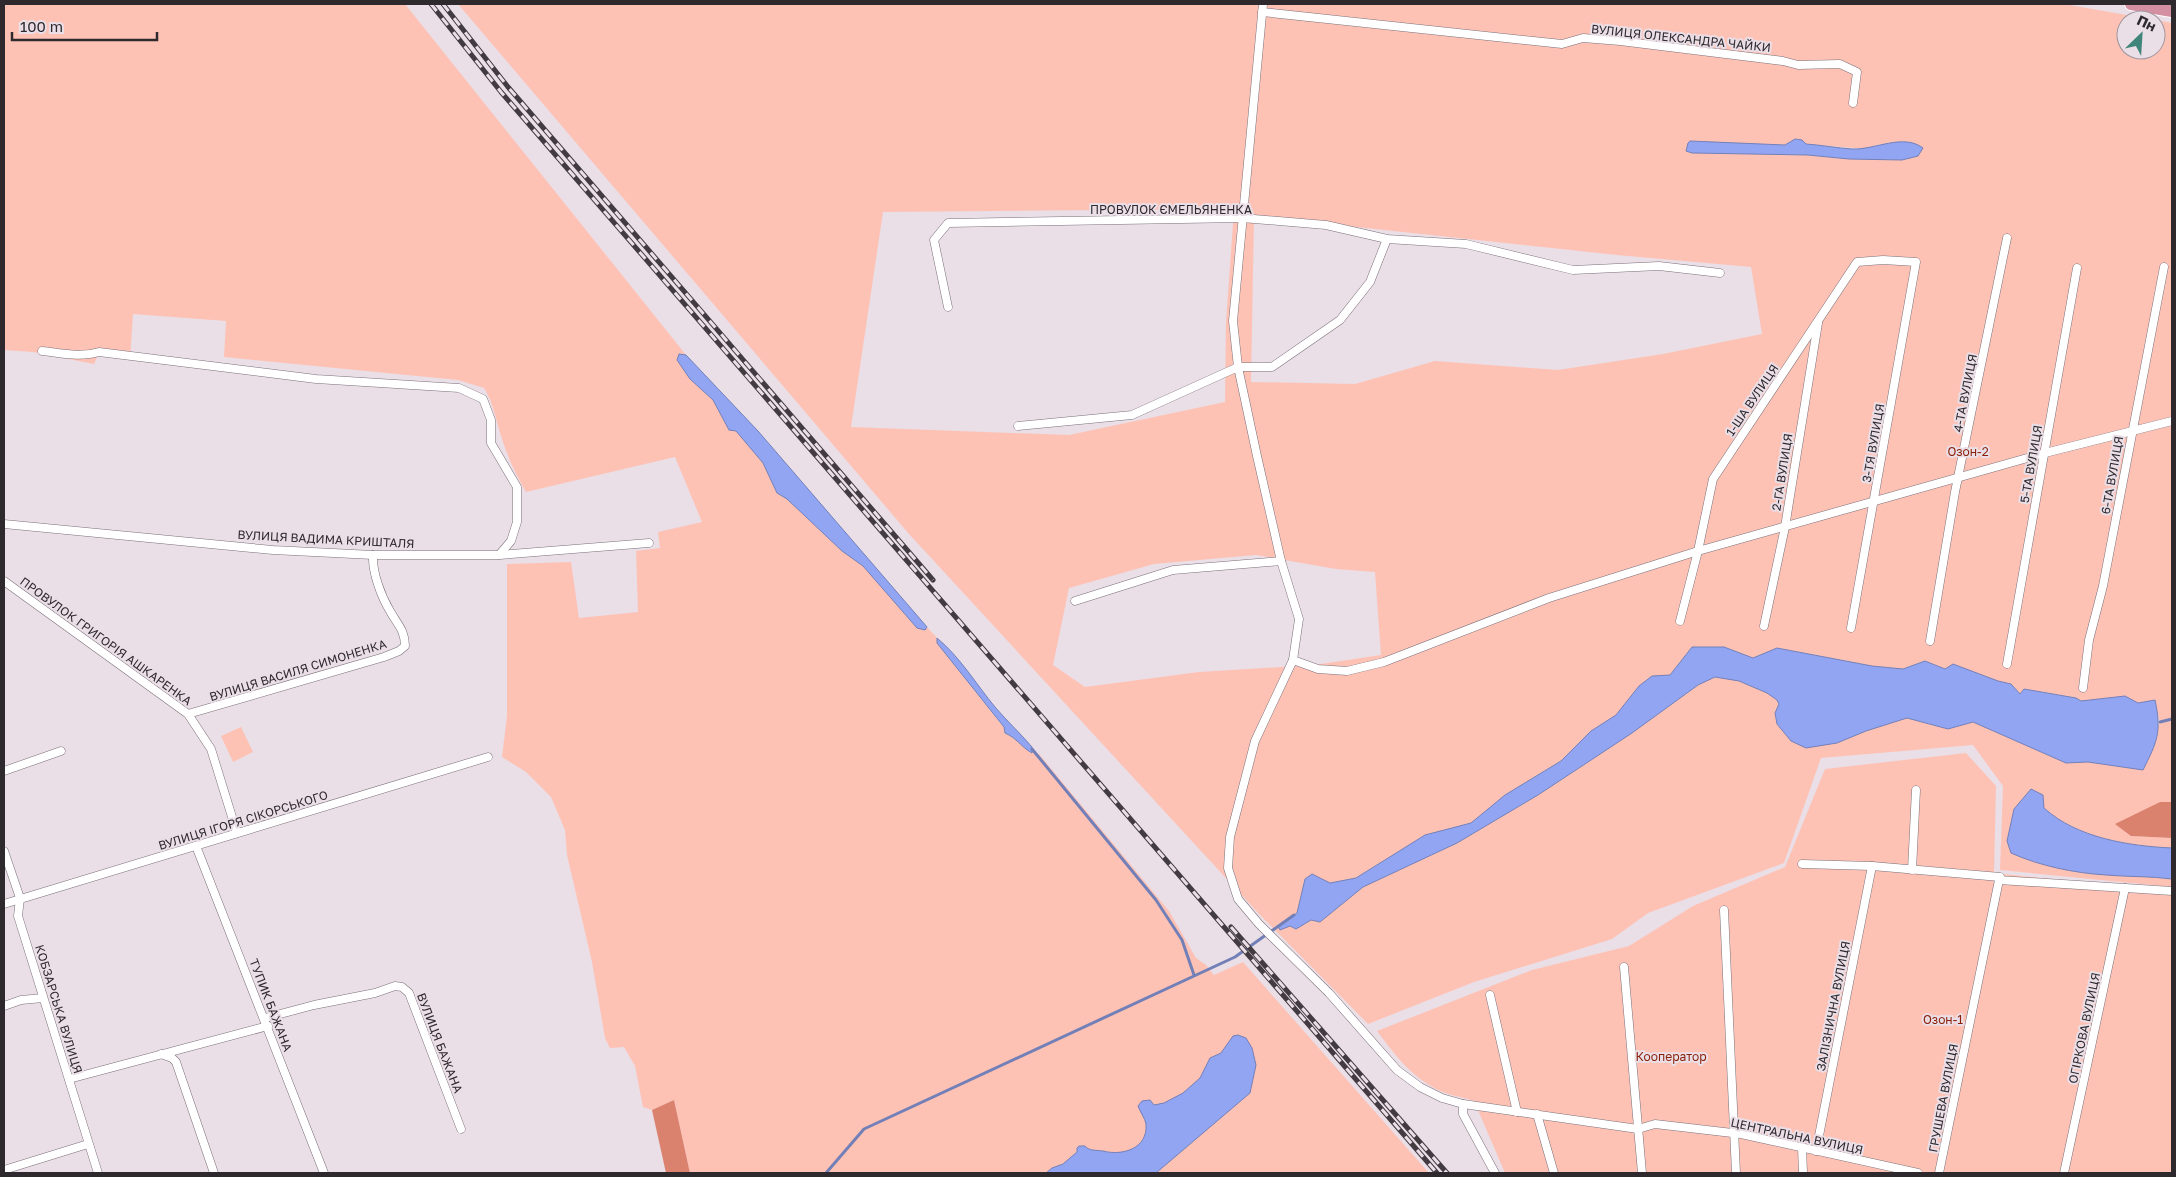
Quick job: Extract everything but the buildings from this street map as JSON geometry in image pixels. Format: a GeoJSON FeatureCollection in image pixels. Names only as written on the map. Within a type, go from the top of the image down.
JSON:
{"type":"FeatureCollection","features":[{"type":"Feature","properties":{"kind":"highway"},"geometry":{"type":"LineString","coordinates":[[2131,4],[2172,11]]}},
{"type":"Feature","properties":{"kind":"street","name":"ВУЛИЦЯ ОЛЕКСАНДРА ЧАЙКИ"},"geometry":{"type":"LineString","coordinates":[[1262,8],[1562,44],[1583,38],[1783,61],[1798,66],[1840,64],[1857,72],[1853,104]]}},
{"type":"Feature","properties":{"kind":"street","name":"ЦЕНТРАЛЬНА ВУЛИЦЯ"},"geometry":{"type":"LineString","coordinates":[[1262,8],[1233,321],[1238,367],[1281,561],[1299,619],[1293,660],[1256,741],[1230,837],[1228,868],[1238,899],[1259,924],[1328,993],[1397,1070],[1420,1087],[1442,1098],[1463,1104],[1638,1129],[1656,1124],[1733,1133],[1918,1173]]}},
{"type":"Feature","properties":{"kind":"street","name":"ПРОВУЛОК ЄМЕЛЬЯНЕНКА"},"geometry":{"type":"LineString","coordinates":[[948,307],[934,240],[948,223],[1242,218],[1326,225],[1387,239],[1466,244],[1573,270],[1659,266],[1720,273]]}},
{"type":"Feature","properties":{"kind":"street","name":"4-ТА ВУЛИЦЯ"},"geometry":{"type":"LineString","coordinates":[[1930,641],[1955,492],[1960,478],[1999,282],[2000,263],[2007,238]]}},
{"type":"Feature","properties":{"kind":"street"},"geometry":{"type":"LineString","coordinates":[[1018,426],[1132,415],[1238,367],[1272,367],[1340,320],[1370,282],[1387,239]]}},
{"type":"Feature","properties":{"kind":"street","name":"1-ША ВУЛИЦЯ"},"geometry":{"type":"LineString","coordinates":[[1680,621],[1698,551],[1712,479],[1857,262],[1883,260],[1916,262]]}},
{"type":"Feature","properties":{"kind":"street","name":"3-ТЯ ВУЛИЦЯ"},"geometry":{"type":"LineString","coordinates":[[1851,628],[1916,262]]}},
{"type":"Feature","properties":{"kind":"street","name":"6-ТА ВУЛИЦЯ"},"geometry":{"type":"LineString","coordinates":[[2083,688],[2089,640],[2103,586],[2164,267]]}},
{"type":"Feature","properties":{"kind":"street","name":"5-ТА ВУЛИЦЯ"},"geometry":{"type":"LineString","coordinates":[[2007,664],[2077,268]]}},
{"type":"Feature","properties":{"kind":"street","name":"2-ГА ВУЛИЦЯ"},"geometry":{"type":"LineString","coordinates":[[1764,626],[1785,527],[1818,321]]}},
{"type":"Feature","properties":{"kind":"street"},"geometry":{"type":"LineString","coordinates":[[42,350],[74,355],[89,355],[99,352],[316,379],[459,388],[483,399],[490,420],[491,443],[517,487],[517,522],[511,541],[499,555]]}},
{"type":"Feature","properties":{"kind":"street"},"geometry":{"type":"LineString","coordinates":[[1293,660],[1318,669],[1347,671],[1384,662],[1549,598],[1698,551],[2045,453],[2172,421]]}},
{"type":"Feature","properties":{"kind":"street","name":"ВУЛИЦЯ ВАДИМА КРИШТАЛЯ"},"geometry":{"type":"LineString","coordinates":[[4,524],[273,550],[374,555],[499,555],[648,543]]}},
{"type":"Feature","properties":{"kind":"street","name":"ВУЛИЦЯ ВАСИЛЯ СИМОНЕНКА"},"geometry":{"type":"LineString","coordinates":[[188,714],[384,657],[399,651],[405,646],[405,636],[401,627],[385,602],[373,562],[374,555]]}},
{"type":"Feature","properties":{"kind":"street"},"geometry":{"type":"LineString","coordinates":[[1074,601],[1173,570],[1281,561]]}},
{"type":"Feature","properties":{"kind":"street","name":"ПРОВУЛОК ГРИГОРІЯ АШКАРЕНКА"},"geometry":{"type":"LineString","coordinates":[[4,581],[188,714],[211,749],[237,833]]}},
{"type":"Feature","properties":{"kind":"street"},"geometry":{"type":"LineString","coordinates":[[4,771],[61,752]]}},
{"type":"Feature","properties":{"kind":"street","name":"ВУЛИЦЯ ІГОРЯ СІКОРСЬКОГО"},"geometry":{"type":"LineString","coordinates":[[4,904],[488,757]]}},
{"type":"Feature","properties":{"kind":"street"},"geometry":{"type":"LineString","coordinates":[[1912,870],[1916,790]]}},
{"type":"Feature","properties":{"kind":"street","name":"ТУПИК БАЖАНА"},"geometry":{"type":"LineString","coordinates":[[196,846],[324,1173]]}},
{"type":"Feature","properties":{"kind":"street","name":"КОБЗАРСЬКА ВУЛИЦЯ"},"geometry":{"type":"LineString","coordinates":[[4,851],[20,898],[18,916],[98,1173]]}},
{"type":"Feature","properties":{"kind":"street"},"geometry":{"type":"LineString","coordinates":[[1802,864],[1872,866],[2000,877],[1999,880],[2172,891]]}},
{"type":"Feature","properties":{"kind":"street","name":"ЗАЛІЗНИЧНА ВУЛИЦЯ"},"geometry":{"type":"LineString","coordinates":[[1816,1151],[1872,866]]}},
{"type":"Feature","properties":{"kind":"street","name":"ГРУШЕВА ВУЛИЦЯ"},"geometry":{"type":"LineString","coordinates":[[1939,1173],[1999,880]]}},
{"type":"Feature","properties":{"kind":"street","name":"ОГІРКОВА ВУЛИЦЯ"},"geometry":{"type":"LineString","coordinates":[[2064,1173],[2125,888]]}},
{"type":"Feature","properties":{"kind":"street"},"geometry":{"type":"LineString","coordinates":[[1724,910],[1736,1173]]}},
{"type":"Feature","properties":{"kind":"street"},"geometry":{"type":"LineString","coordinates":[[1624,967],[1642,1173]]}},
{"type":"Feature","properties":{"kind":"street","name":"ВУЛИЦЯ БАЖАНА"},"geometry":{"type":"LineString","coordinates":[[69,1079],[161,1054],[266,1022],[314,1005],[375,993],[395,986],[405,989],[409,993],[461,1129]]}},
{"type":"Feature","properties":{"kind":"street"},"geometry":{"type":"LineString","coordinates":[[1490,995],[1517,1112]]}},
{"type":"Feature","properties":{"kind":"street"},"geometry":{"type":"LineString","coordinates":[[4,1006],[21,1000],[43,998]]}},
{"type":"Feature","properties":{"kind":"street"},"geometry":{"type":"LineString","coordinates":[[161,1054],[172,1058],[176,1062],[214,1173]]}},
{"type":"Feature","properties":{"kind":"street"},"geometry":{"type":"LineString","coordinates":[[1463,1104],[1463,1114],[1494,1173]]}},
{"type":"Feature","properties":{"kind":"street"},"geometry":{"type":"LineString","coordinates":[[1537,1114],[1554,1173]]}},
{"type":"Feature","properties":{"kind":"street"},"geometry":{"type":"LineString","coordinates":[[4,1170],[88,1144]]}},
{"type":"Feature","properties":{"kind":"street"},"geometry":{"type":"LineString","coordinates":[[1802,1148],[1802,1173]]}},
{"type":"Feature","properties":{"kind":"green space"},"geometry":{"type":"Polygon","coordinates":[[[4,4],[405,4],[686,355],[679,354],[690,379],[713,400],[729,430],[736,431],[763,463],[777,493],[787,499],[842,551],[863,566],[917,628],[925,630],[927,627],[937,638],[937,643],[1004,728],[1005,733],[1029,751],[1039,754],[1169,911],[1196,958],[1206,965],[1214,975],[1243,962],[1429,1173],[690,1173],[674,1100],[652,1110],[643,1107],[635,1066],[624,1047],[610,1048],[605,1038],[592,962],[567,855],[565,830],[551,797],[526,772],[502,757],[507,716],[507,564],[571,562],[579,618],[638,612],[636,551],[660,548],[658,532],[702,522],[675,457],[526,492],[507,453],[493,406],[484,388],[458,380],[224,357],[226,321],[133,314],[130,360],[98,355],[94,364],[33,352],[4,350],[4,4]]]}},
{"type":"Feature","properties":{"kind":"green space","name":"Озон-2"},"geometry":{"type":"Polygon","coordinates":[[[458,4],[2064,4],[2116,13],[2116,60],[2166,60],[2166,22],[2172,23],[2172,802],[2159,802],[2131,836],[2172,838],[2172,848],[2121,842],[2088,833],[2072,827],[2044,808],[2011,853],[2050,866],[2090,872],[2172,879],[2172,887],[2000,870],[2003,786],[1973,745],[1821,758],[1784,863],[1648,913],[1612,939],[1474,982],[1368,1024],[1259,914],[909,534],[458,4]],[[1795,139],[1785,145],[1750,144],[1692,153],[1808,155],[1850,159],[1902,160],[1904,141],[1877,145],[1866,149],[1806,144],[1802,140],[1795,139]],[[1234,209],[883,212],[851,427],[1069,435],[1225,402],[1226,323],[1234,209]],[[1254,216],[1251,382],[1355,384],[1435,361],[1558,370],[1663,354],[1762,334],[1751,267],[1617,255],[1254,216]],[[1256,555],[1154,564],[1069,588],[1053,665],[1085,687],[1199,672],[1314,665],[1381,655],[1375,572],[1336,569],[1256,555]],[[1692,647],[1670,675],[1652,676],[1639,686],[1616,715],[1591,731],[1561,761],[1505,795],[1471,823],[1425,835],[1356,878],[1330,883],[1305,879],[1297,913],[1278,926],[1290,926],[1296,929],[1363,887],[1457,843],[1538,795],[1632,733],[1698,685],[1715,676],[1739,681],[1767,693],[1777,700],[1779,704],[1866,731],[1907,718],[1948,729],[1973,722],[2066,763],[2088,762],[2142,770],[2160,722],[2154,701],[2138,703],[2125,696],[2081,701],[2076,698],[2024,689],[2020,694],[2011,684],[1945,669],[1925,661],[1903,669],[1872,666],[1777,648],[1753,658],[1724,647],[1692,647]]]}},
{"type":"Feature","properties":{"kind":"green space"},"geometry":{"type":"Polygon","coordinates":[[[241,727],[253,752],[233,762],[221,736],[241,727]]]}},
{"type":"Feature","properties":{"kind":"green space","name":"Озон-1"},"geometry":{"type":"Polygon","coordinates":[[[1966,753],[1996,786],[1994,873],[2172,892],[2172,1173],[1505,1173],[1474,1101],[1445,1093],[1426,1083],[1403,1063],[1377,1031],[1532,970],[1629,946],[1693,906],[1785,867],[1825,769],[1966,753]]]}},
{"type":"Feature","properties":{"kind":"shaded area"},"geometry":{"type":"Polygon","coordinates":[[[2160,802],[2172,802],[2172,838],[2131,836],[2115,824],[2160,802]]]}},
{"type":"Feature","properties":{"kind":"shaded area"},"geometry":{"type":"Polygon","coordinates":[[[674,1100],[690,1173],[666,1173],[652,1110],[674,1100]]]}},
{"type":"Feature","properties":{"kind":"water"},"geometry":{"type":"Polygon","coordinates":[[[1795,139],[1802,140],[1806,144],[1852,149],[1898,142],[1907,142],[1923,148],[1918,156],[1902,160],[1849,159],[1808,155],[1692,153],[1686,151],[1690,141],[1785,145],[1795,139]]]}},
{"type":"Feature","properties":{"kind":"water"},"geometry":{"type":"Polygon","coordinates":[[[679,354],[686,355],[758,431],[927,627],[925,630],[917,628],[863,566],[842,551],[787,499],[777,493],[763,463],[736,431],[729,430],[713,400],[690,379],[677,360],[679,354]]]}},
{"type":"Feature","properties":{"kind":"water"},"geometry":{"type":"Polygon","coordinates":[[[937,638],[968,671],[995,707],[1032,747],[1032,753],[1013,737],[1005,733],[1004,727],[937,643],[937,638]]]}},
{"type":"Feature","properties":{"kind":"water"},"geometry":{"type":"Polygon","coordinates":[[[1692,647],[1724,647],[1753,658],[1777,648],[1872,666],[1903,669],[1925,661],[1945,669],[1953,664],[2011,684],[2020,694],[2024,689],[2076,698],[2081,701],[2125,696],[2138,703],[2155,700],[2158,720],[2157,736],[2143,770],[2088,762],[2066,763],[1973,722],[1948,729],[1907,718],[1866,731],[1837,743],[1806,748],[1791,741],[1777,724],[1775,713],[1779,704],[1777,700],[1767,693],[1739,681],[1715,677],[1698,685],[1632,733],[1538,795],[1457,843],[1363,887],[1320,922],[1311,920],[1296,929],[1290,926],[1280,930],[1278,926],[1297,913],[1305,879],[1312,874],[1330,883],[1356,878],[1425,835],[1471,823],[1505,795],[1561,761],[1591,731],[1616,715],[1639,686],[1652,676],[1670,675],[1692,647]]]}},
{"type":"Feature","properties":{"kind":"water"},"geometry":{"type":"Polygon","coordinates":[[[2031,789],[2043,795],[2044,808],[2072,827],[2121,842],[2172,848],[2172,879],[2114,876],[2070,871],[2034,862],[2011,853],[2007,841],[2014,809],[2031,789]]]}},
{"type":"Feature","properties":{"kind":"water"},"geometry":{"type":"Polygon","coordinates":[[[1238,1035],[1246,1038],[1252,1048],[1256,1065],[1250,1093],[1156,1173],[1046,1173],[1052,1168],[1063,1164],[1077,1152],[1079,1146],[1085,1146],[1093,1150],[1118,1152],[1132,1149],[1138,1145],[1146,1133],[1146,1124],[1138,1106],[1142,1101],[1150,1100],[1154,1105],[1164,1103],[1183,1093],[1200,1078],[1210,1058],[1221,1053],[1233,1036],[1238,1035]]]}},
{"type":"Feature","properties":{"kind":"waterway"},"geometry":{"type":"LineString","coordinates":[[2160,722],[2172,719]]}},
{"type":"Feature","properties":{"kind":"waterway"},"geometry":{"type":"LineString","coordinates":[[1032,749],[1156,900],[1182,940],[1194,975]]}},
{"type":"Feature","properties":{"kind":"waterway"},"geometry":{"type":"LineString","coordinates":[[826,1173],[864,1129],[1235,957],[1294,915]]}},
{"type":"Feature","properties":{"kind":"railway"},"geometry":{"type":"LineString","coordinates":[[431,4],[501,92],[1437,1173]]}},
{"type":"Feature","properties":{"kind":"railway"},"geometry":{"type":"LineString","coordinates":[[443,4],[508,87],[933,580]]}},
{"type":"Feature","properties":{"kind":"railway"},"geometry":{"type":"LineString","coordinates":[[1231,927],[1447,1173]]}},
{"type":"Feature","properties":{"kind":"park label","name":"Кооператор"},"geometry":{"type":"Point","coordinates":[1671,1056]}}]}
